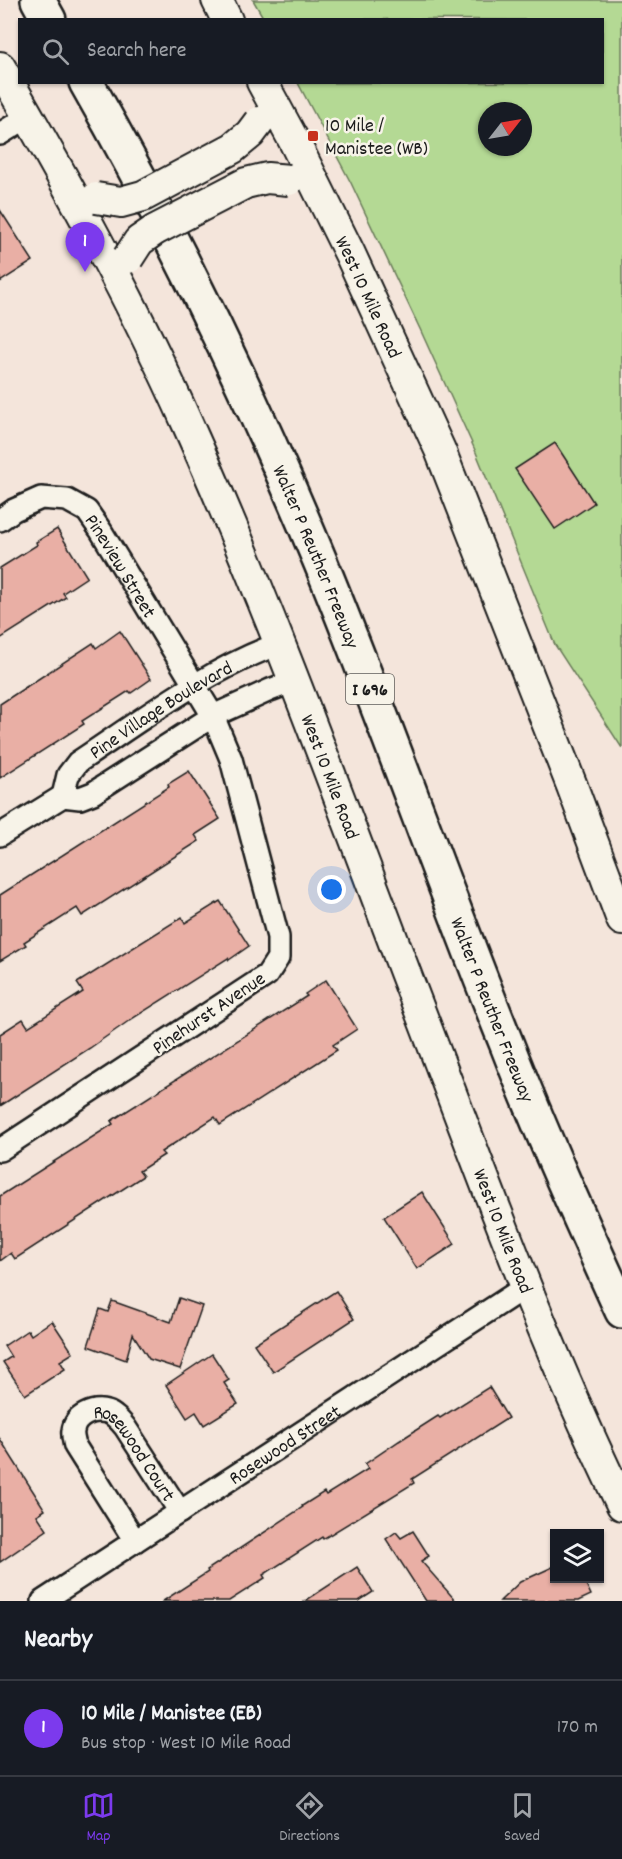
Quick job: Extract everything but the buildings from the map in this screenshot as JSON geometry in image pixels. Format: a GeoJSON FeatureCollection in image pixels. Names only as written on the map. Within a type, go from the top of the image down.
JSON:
{"type":"FeatureCollection","features":[{"type":"Feature","properties":{"kind":"highway"},"geometry":{"type":"LineString","coordinates":[[38,0],[48,18]]}},
{"type":"Feature","properties":{"kind":"highway","name":"Walter P Reuther Freeway"},"geometry":{"type":"LineString","coordinates":[[87,84],[151,201],[266,435],[358,657],[548,1147],[622,1311]]}},
{"type":"Feature","properties":{"kind":"main road"},"geometry":{"type":"LineString","coordinates":[[217,0],[226,18]]}},
{"type":"Feature","properties":{"kind":"main road","name":"West 10 Mile Road"},"geometry":{"type":"LineString","coordinates":[[0,67],[64,178],[123,291],[186,421],[226,513],[294,681],[525,1287],[622,1505]]}},
{"type":"Feature","properties":{"kind":"main road"},"geometry":{"type":"LineString","coordinates":[[64,178],[76,189],[96,198],[121,201],[143,196],[233,148],[250,134],[263,100]]}},
{"type":"Feature","properties":{"kind":"main road","name":"West 10 Mile Road"},"geometry":{"type":"LineString","coordinates":[[263,100],[324,202],[440,450],[622,920]]}},
{"type":"Feature","properties":{"kind":"main road"},"geometry":{"type":"LineString","coordinates":[[123,291],[124,268],[140,241],[155,230],[246,183],[267,178],[289,180],[324,202]]}},
{"type":"Feature","properties":{"kind":"street"},"geometry":{"type":"LineString","coordinates":[[0,134],[29,116]]}},
{"type":"Feature","properties":{"kind":"street","name":"Pineview Street"},"geometry":{"type":"LineString","coordinates":[[0,520],[14,510],[41,498],[67,500],[87,511],[204,701]]}},
{"type":"Feature","properties":{"kind":"street","name":"Pine Village Boulevard"},"geometry":{"type":"LineString","coordinates":[[0,835],[63,796],[80,798],[93,793],[204,701],[254,652],[279,644]]}},
{"type":"Feature","properties":{"kind":"street","name":"Pine Village Boulevard"},"geometry":{"type":"LineString","coordinates":[[63,796],[68,775],[78,762],[204,701],[270,690],[294,681]]}},
{"type":"Feature","properties":{"kind":"street","name":"Pinehurst Avenue"},"geometry":{"type":"LineString","coordinates":[[0,1150],[267,975],[278,958],[278,937],[231,759],[204,701]]}},
{"type":"Feature","properties":{"kind":"street","name":"Rosewood Street"},"geometry":{"type":"LineString","coordinates":[[43,1601],[525,1287]]}},
{"type":"Feature","properties":{"kind":"street","name":"Rosewood Court"},"geometry":{"type":"LineString","coordinates":[[135,1541],[75,1446],[72,1434],[74,1425],[86,1414],[94,1410],[108,1412],[117,1418],[180,1512]]}},
{"type":"Feature","properties":{"kind":"green space"},"geometry":{"type":"Polygon","coordinates":[[[253,0],[622,0],[622,748],[555,645],[475,450],[351,183],[299,84],[604,84],[604,18],[263,18],[253,0]]]}},
{"type":"Feature","properties":{"kind":"place","name":"10 Mile / Manistee (WB)"},"geometry":{"type":"Point","coordinates":[313,136]}},
{"type":"Feature","properties":{"kind":"place","name":"10 Mile / Manistee (EB)"},"geometry":{"type":"Point","coordinates":[85,272]}}]}
